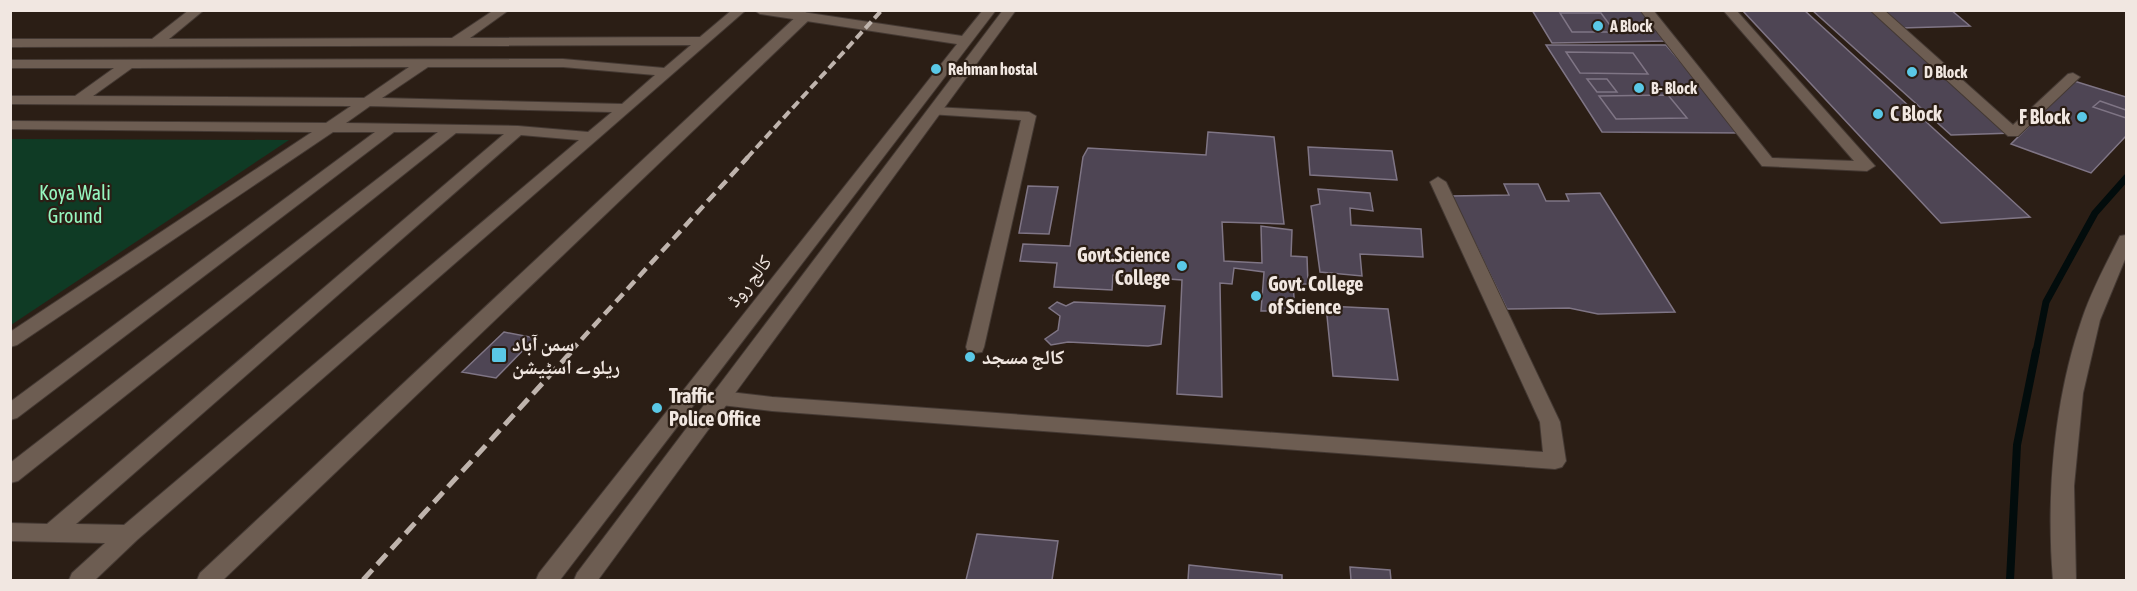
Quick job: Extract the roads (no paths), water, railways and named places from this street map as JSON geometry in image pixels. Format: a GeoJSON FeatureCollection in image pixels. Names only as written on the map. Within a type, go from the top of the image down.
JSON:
{"type":"FeatureCollection","features":[{"type":"Feature","properties":{"kind":"street"},"geometry":{"type":"LineString","coordinates":[[49,125],[78,100],[129,64],[198,10]]}},
{"type":"Feature","properties":{"kind":"street"},"geometry":{"type":"LineString","coordinates":[[10,341],[503,10]]}},
{"type":"Feature","properties":{"kind":"street"},"geometry":{"type":"LineString","coordinates":[[80,580],[129,534],[740,10]]}},
{"type":"Feature","properties":{"kind":"street"},"geometry":{"type":"LineString","coordinates":[[760,10],[810,12],[968,38]]}},
{"type":"Feature","properties":{"kind":"street","name":"کالج روڈ"},"geometry":{"type":"LineString","coordinates":[[547,580],[990,10]]}},
{"type":"Feature","properties":{"kind":"street"},"geometry":{"type":"LineString","coordinates":[[585,580],[1010,10]]}},
{"type":"Feature","properties":{"kind":"street"},"geometry":{"type":"LineString","coordinates":[[1646,10],[1767,163],[1866,166],[1729,10]]}},
{"type":"Feature","properties":{"kind":"street"},"geometry":{"type":"LineString","coordinates":[[1876,10],[2013,133],[2073,77]]}},
{"type":"Feature","properties":{"kind":"street"},"geometry":{"type":"LineString","coordinates":[[208,580],[810,12]]}},
{"type":"Feature","properties":{"kind":"street"},"geometry":{"type":"LineString","coordinates":[[10,43],[705,41]]}},
{"type":"Feature","properties":{"kind":"street"},"geometry":{"type":"LineString","coordinates":[[10,64],[563,63],[668,72]]}},
{"type":"Feature","properties":{"kind":"street"},"geometry":{"type":"LineString","coordinates":[[10,100],[367,102],[626,108]]}},
{"type":"Feature","properties":{"kind":"street"},"geometry":{"type":"LineString","coordinates":[[934,111],[1029,116],[975,346]]}},
{"type":"Feature","properties":{"kind":"street"},"geometry":{"type":"LineString","coordinates":[[10,125],[453,128],[518,130],[592,137]]}},
{"type":"Feature","properties":{"kind":"street"},"geometry":{"type":"LineString","coordinates":[[10,413],[391,127]]}},
{"type":"Feature","properties":{"kind":"street"},"geometry":{"type":"LineString","coordinates":[[10,475],[453,128]]}},
{"type":"Feature","properties":{"kind":"street"},"geometry":{"type":"LineString","coordinates":[[51,533],[518,130]]}},
{"type":"Feature","properties":{"kind":"street"},"geometry":{"type":"LineString","coordinates":[[721,398],[772,404],[1555,461],[1550,422],[1438,182]]}},
{"type":"Feature","properties":{"kind":"street"},"geometry":{"type":"LineString","coordinates":[[2064,580],[2062,532],[2066,450],[2074,387],[2087,331],[2106,280],[2127,240]]}},
{"type":"Feature","properties":{"kind":"street"},"geometry":{"type":"LineString","coordinates":[[10,532],[129,534]]}},
{"type":"Feature","properties":{"kind":"waterway"},"geometry":{"type":"LineString","coordinates":[[2036,352],[2046,302],[2095,213],[2126,178]]}},
{"type":"Feature","properties":{"kind":"waterway"},"geometry":{"type":"LineString","coordinates":[[2010,580],[2017,445],[2036,351]]}},
{"type":"Feature","properties":{"kind":"railway"},"geometry":{"type":"LineString","coordinates":[[747,158],[882,10]]}},
{"type":"Feature","properties":{"kind":"railway"},"geometry":{"type":"LineString","coordinates":[[570,352],[748,157]]}},
{"type":"Feature","properties":{"kind":"railway"},"geometry":{"type":"LineString","coordinates":[[363,580],[572,351]]}},
{"type":"Feature","properties":{"kind":"place","name":"A Block"},"geometry":{"type":"Point","coordinates":[1598,26]}},
{"type":"Feature","properties":{"kind":"place","name":"Rehman hostal"},"geometry":{"type":"Point","coordinates":[936,69]}},
{"type":"Feature","properties":{"kind":"place","name":"D Block"},"geometry":{"type":"Point","coordinates":[1912,72]}},
{"type":"Feature","properties":{"kind":"place","name":"B- Block"},"geometry":{"type":"Point","coordinates":[1639,88]}},
{"type":"Feature","properties":{"kind":"place","name":"C Block"},"geometry":{"type":"Point","coordinates":[1878,114]}},
{"type":"Feature","properties":{"kind":"place","name":"F Block"},"geometry":{"type":"Point","coordinates":[2082,117]}},
{"type":"Feature","properties":{"kind":"place","name":"Govt.Science College"},"geometry":{"type":"Point","coordinates":[1182,266]}},
{"type":"Feature","properties":{"kind":"place","name":"Govt. College of Science"},"geometry":{"type":"Point","coordinates":[1256,296]}},
{"type":"Feature","properties":{"kind":"place","name":"سمن آباد ریلوے اسٹیشن"},"geometry":{"type":"Point","coordinates":[499,355]}},
{"type":"Feature","properties":{"kind":"place","name":"کالج مسجد"},"geometry":{"type":"Point","coordinates":[970,357]}},
{"type":"Feature","properties":{"kind":"place","name":"Traffic Police Office"},"geometry":{"type":"Point","coordinates":[657,408]}},
{"type":"Feature","properties":{"kind":"park label","name":"Koya Wali Ground"},"geometry":{"type":"Point","coordinates":[75,204]}}]}
